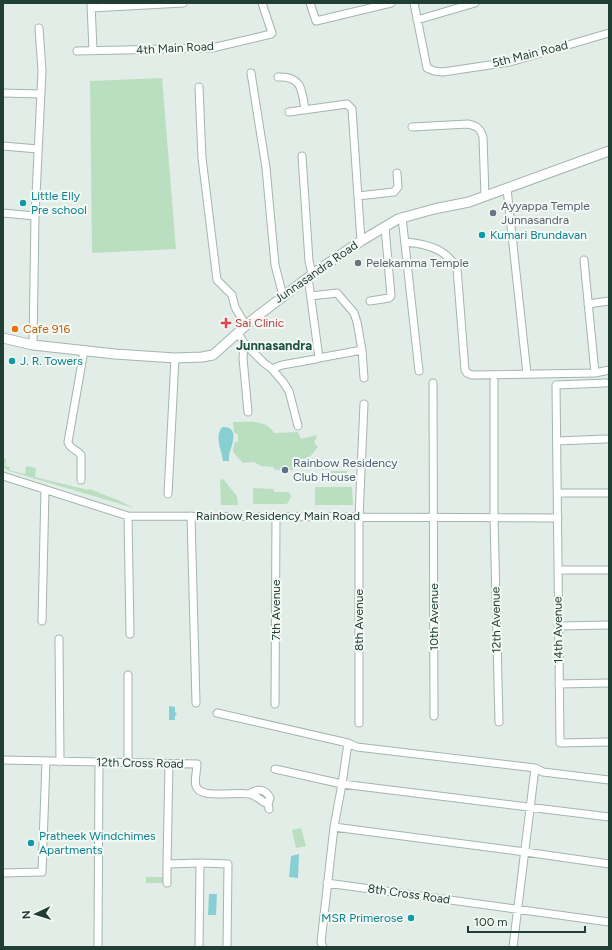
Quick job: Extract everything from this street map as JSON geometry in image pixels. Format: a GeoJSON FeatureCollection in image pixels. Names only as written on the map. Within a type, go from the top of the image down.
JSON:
{"type":"FeatureCollection","features":[{"type":"Feature","properties":{"kind":"street"},"geometry":{"type":"LineString","coordinates":[[93,51],[91,5],[183,3]]}},
{"type":"Feature","properties":{"kind":"street","name":"4th Main Road"},"geometry":{"type":"LineString","coordinates":[[77,51],[212,48],[272,34],[262,3]]}},
{"type":"Feature","properties":{"kind":"street"},"geometry":{"type":"LineString","coordinates":[[310,3],[316,21],[362,6],[391,3]]}},
{"type":"Feature","properties":{"kind":"street"},"geometry":{"type":"LineString","coordinates":[[414,3],[417,20],[475,3]]}},
{"type":"Feature","properties":{"kind":"street","name":"5th Main Road"},"geometry":{"type":"LineString","coordinates":[[417,20],[428,68],[434,71],[443,72],[510,62],[609,33]]}},
{"type":"Feature","properties":{"kind":"street"},"geometry":{"type":"LineString","coordinates":[[33,345],[38,149],[42,71],[39,28]]}},
{"type":"Feature","properties":{"kind":"street"},"geometry":{"type":"LineString","coordinates":[[251,73],[266,168],[275,264],[283,296]]}},
{"type":"Feature","properties":{"kind":"street"},"geometry":{"type":"LineString","coordinates":[[278,77],[288,76],[298,83],[302,91],[305,110]]}},
{"type":"Feature","properties":{"kind":"street"},"geometry":{"type":"LineString","coordinates":[[200,87],[202,158],[217,280],[232,296],[235,307],[246,326]]}},
{"type":"Feature","properties":{"kind":"street"},"geometry":{"type":"LineString","coordinates":[[3,93],[40,94]]}},
{"type":"Feature","properties":{"kind":"street"},"geometry":{"type":"LineString","coordinates":[[289,112],[347,104],[352,109],[361,241]]}},
{"type":"Feature","properties":{"kind":"street"},"geometry":{"type":"LineString","coordinates":[[412,128],[468,124],[475,126],[480,130],[483,137],[485,197]]}},
{"type":"Feature","properties":{"kind":"street"},"geometry":{"type":"LineString","coordinates":[[3,146],[38,149]]}},
{"type":"Feature","properties":{"kind":"street","name":"Junnasandra Road"},"geometry":{"type":"LineString","coordinates":[[3,338],[33,345],[84,351],[175,358],[213,355],[246,326],[310,276],[361,241],[402,217],[485,197],[609,151]]}},
{"type":"Feature","properties":{"kind":"street"},"geometry":{"type":"LineString","coordinates":[[302,156],[311,296],[319,358]]}},
{"type":"Feature","properties":{"kind":"street"},"geometry":{"type":"LineString","coordinates":[[358,196],[394,192],[398,187],[398,173]]}},
{"type":"Feature","properties":{"kind":"street"},"geometry":{"type":"LineString","coordinates":[[507,189],[527,374]]}},
{"type":"Feature","properties":{"kind":"street"},"geometry":{"type":"LineString","coordinates":[[3,213],[36,216]]}},
{"type":"Feature","properties":{"kind":"street"},"geometry":{"type":"LineString","coordinates":[[402,217],[419,371]]}},
{"type":"Feature","properties":{"kind":"street"},"geometry":{"type":"LineString","coordinates":[[370,301],[389,298],[391,296],[385,227]]}},
{"type":"Feature","properties":{"kind":"street"},"geometry":{"type":"LineString","coordinates":[[405,242],[426,244],[453,261],[457,268],[465,370],[467,373],[472,375],[596,373],[609,370]]}},
{"type":"Feature","properties":{"kind":"street"},"geometry":{"type":"LineString","coordinates":[[584,260],[596,373]]}},
{"type":"Feature","properties":{"kind":"street"},"geometry":{"type":"LineString","coordinates":[[311,296],[337,293],[354,313],[362,350],[364,378]]}},
{"type":"Feature","properties":{"kind":"street"},"geometry":{"type":"LineString","coordinates":[[588,304],[609,301]]}},
{"type":"Feature","properties":{"kind":"street"},"geometry":{"type":"LineString","coordinates":[[238,333],[244,343],[264,363],[272,368],[289,391],[298,426]]}},
{"type":"Feature","properties":{"kind":"street"},"geometry":{"type":"LineString","coordinates":[[244,343],[243,358],[248,412]]}},
{"type":"Feature","properties":{"kind":"street"},"geometry":{"type":"LineString","coordinates":[[272,368],[362,350]]}},
{"type":"Feature","properties":{"kind":"street"},"geometry":{"type":"LineString","coordinates":[[80,480],[82,457],[80,452],[71,448],[68,442],[84,351]]}},
{"type":"Feature","properties":{"kind":"street"},"geometry":{"type":"LineString","coordinates":[[168,494],[175,358]]}},
{"type":"Feature","properties":{"kind":"street","name":"12th Avenue"},"geometry":{"type":"LineString","coordinates":[[494,381],[494,517],[499,722]]}},
{"type":"Feature","properties":{"kind":"street","name":"10th Avenue"},"geometry":{"type":"LineString","coordinates":[[433,383],[434,716]]}},
{"type":"Feature","properties":{"kind":"street","name":"14th Avenue"},"geometry":{"type":"LineString","coordinates":[[606,383],[556,385],[558,626],[560,743],[609,742]]}},
{"type":"Feature","properties":{"kind":"street","name":"8th Avenue"},"geometry":{"type":"LineString","coordinates":[[359,723],[359,517],[364,404]]}},
{"type":"Feature","properties":{"kind":"street"},"geometry":{"type":"LineString","coordinates":[[557,441],[606,439]]}},
{"type":"Feature","properties":{"kind":"street","name":"Rainbow Residency Main Road"},"geometry":{"type":"LineString","coordinates":[[3,476],[128,516],[558,518]]}},
{"type":"Feature","properties":{"kind":"street"},"geometry":{"type":"LineString","coordinates":[[42,621],[45,490]]}},
{"type":"Feature","properties":{"kind":"street"},"geometry":{"type":"LineString","coordinates":[[558,493],[609,493]]}},
{"type":"Feature","properties":{"kind":"street"},"geometry":{"type":"LineString","coordinates":[[128,516],[130,634]]}},
{"type":"Feature","properties":{"kind":"street"},"geometry":{"type":"LineString","coordinates":[[191,516],[196,703]]}},
{"type":"Feature","properties":{"kind":"street","name":"7th Avenue"},"geometry":{"type":"LineString","coordinates":[[275,704],[276,517]]}},
{"type":"Feature","properties":{"kind":"street"},"geometry":{"type":"LineString","coordinates":[[558,570],[609,570]]}},
{"type":"Feature","properties":{"kind":"street"},"geometry":{"type":"LineString","coordinates":[[558,626],[609,624]]}},
{"type":"Feature","properties":{"kind":"street"},"geometry":{"type":"LineString","coordinates":[[59,639],[60,762]]}},
{"type":"Feature","properties":{"kind":"street"},"geometry":{"type":"LineString","coordinates":[[128,675],[128,763]]}},
{"type":"Feature","properties":{"kind":"street"},"geometry":{"type":"LineString","coordinates":[[559,684],[609,683]]}},
{"type":"Feature","properties":{"kind":"street"},"geometry":{"type":"LineString","coordinates":[[217,714],[348,743],[357,747],[535,768],[543,772],[609,780]]}},
{"type":"Feature","properties":{"kind":"street"},"geometry":{"type":"LineString","coordinates":[[323,947],[321,942],[327,883],[334,827],[348,743]]}},
{"type":"Feature","properties":{"kind":"street","name":"12th Cross Road"},"geometry":{"type":"LineString","coordinates":[[3,760],[198,764],[195,783],[200,792],[209,794],[249,794],[257,797],[269,806]]}},
{"type":"Feature","properties":{"kind":"street"},"geometry":{"type":"LineString","coordinates":[[3,873],[42,872],[46,761]]}},
{"type":"Feature","properties":{"kind":"street"},"geometry":{"type":"LineString","coordinates":[[98,947],[99,762]]}},
{"type":"Feature","properties":{"kind":"street"},"geometry":{"type":"LineString","coordinates":[[167,883],[169,764]]}},
{"type":"Feature","properties":{"kind":"street"},"geometry":{"type":"LineString","coordinates":[[513,947],[535,768]]}},
{"type":"Feature","properties":{"kind":"street"},"geometry":{"type":"LineString","coordinates":[[275,769],[342,784],[609,817]]}},
{"type":"Feature","properties":{"kind":"street"},"geometry":{"type":"LineString","coordinates":[[334,827],[609,864]]}},
{"type":"Feature","properties":{"kind":"street"},"geometry":{"type":"LineString","coordinates":[[199,947],[200,863]]}},
{"type":"Feature","properties":{"kind":"street"},"geometry":{"type":"LineString","coordinates":[[167,864],[228,864],[227,947]]}},
{"type":"Feature","properties":{"kind":"street","name":"8th Cross Road"},"geometry":{"type":"LineString","coordinates":[[327,883],[609,922]]}},
{"type":"Feature","properties":{"kind":"green space"},"geometry":{"type":"Polygon","coordinates":[[[162,78],[176,249],[92,253],[90,81],[162,78]]]}},
{"type":"Feature","properties":{"kind":"green space"},"geometry":{"type":"Polygon","coordinates":[[[233,422],[261,423],[266,425],[274,433],[298,432],[301,439],[317,435],[314,442],[318,447],[303,464],[291,470],[275,470],[273,467],[261,466],[254,462],[243,463],[233,452],[234,443],[238,441],[238,435],[234,432],[233,422]]]}},
{"type":"Feature","properties":{"kind":"green space"},"geometry":{"type":"Polygon","coordinates":[[[3,459],[6,459],[5,466],[10,467],[9,470],[25,474],[26,466],[36,468],[35,477],[89,489],[134,508],[9,471],[3,467],[3,459]]]}},
{"type":"Feature","properties":{"kind":"green space"},"geometry":{"type":"Polygon","coordinates":[[[330,471],[347,471],[347,481],[326,482],[325,476],[330,471]]]}},
{"type":"Feature","properties":{"kind":"green space"},"geometry":{"type":"Polygon","coordinates":[[[223,479],[237,496],[238,505],[221,505],[220,480],[223,479]]]}},
{"type":"Feature","properties":{"kind":"green space"},"geometry":{"type":"Polygon","coordinates":[[[315,487],[352,487],[353,505],[315,505],[315,487]]]}},
{"type":"Feature","properties":{"kind":"green space"},"geometry":{"type":"Polygon","coordinates":[[[253,488],[274,489],[274,492],[289,492],[291,496],[286,504],[253,504],[253,488]]]}},
{"type":"Feature","properties":{"kind":"green space"},"geometry":{"type":"Polygon","coordinates":[[[301,828],[306,846],[296,848],[292,830],[301,828]]]}},
{"type":"Feature","properties":{"kind":"green space"},"geometry":{"type":"Polygon","coordinates":[[[146,877],[164,877],[164,883],[146,883],[146,877]]]}},
{"type":"Feature","properties":{"kind":"water"},"geometry":{"type":"Polygon","coordinates":[[[222,427],[229,428],[233,432],[233,441],[229,453],[229,461],[223,461],[219,444],[219,435],[222,427]]]}},
{"type":"Feature","properties":{"kind":"water"},"geometry":{"type":"Polygon","coordinates":[[[169,706],[175,707],[175,712],[177,714],[175,716],[175,720],[169,720],[169,706]]]}},
{"type":"Feature","properties":{"kind":"water"},"geometry":{"type":"Polygon","coordinates":[[[299,854],[298,878],[289,877],[291,856],[299,854]]]}},
{"type":"Feature","properties":{"kind":"water"},"geometry":{"type":"Polygon","coordinates":[[[209,894],[217,894],[216,915],[208,915],[209,894]]]}},
{"type":"Feature","properties":{"kind":"place","name":"Little Elly Pre school"},"geometry":{"type":"Point","coordinates":[23,203]}},
{"type":"Feature","properties":{"kind":"place","name":"Ayyappa Temple Junnasandra"},"geometry":{"type":"Point","coordinates":[493,213]}},
{"type":"Feature","properties":{"kind":"place","name":"Kumari Brundavan"},"geometry":{"type":"Point","coordinates":[482,235]}},
{"type":"Feature","properties":{"kind":"place","name":"Pelekamma Temple"},"geometry":{"type":"Point","coordinates":[358,263]}},
{"type":"Feature","properties":{"kind":"place","name":"Sai Clinic"},"geometry":{"type":"Point","coordinates":[226,323]}},
{"type":"Feature","properties":{"kind":"place","name":"Cafe 916"},"geometry":{"type":"Point","coordinates":[15,329]}},
{"type":"Feature","properties":{"kind":"place","name":"J. R. Towers"},"geometry":{"type":"Point","coordinates":[12,361]}},
{"type":"Feature","properties":{"kind":"place","name":"Rainbow Residency Club House"},"geometry":{"type":"Point","coordinates":[285,470]}},
{"type":"Feature","properties":{"kind":"place","name":"Pratheek Windchimes Apartments"},"geometry":{"type":"Point","coordinates":[31,843]}},
{"type":"Feature","properties":{"kind":"place","name":"MSR Primerose"},"geometry":{"type":"Point","coordinates":[411,918]}},
{"type":"Feature","properties":{"kind":"district","name":"Junnasandra"},"geometry":{"type":"Point","coordinates":[274,345]}}]}
